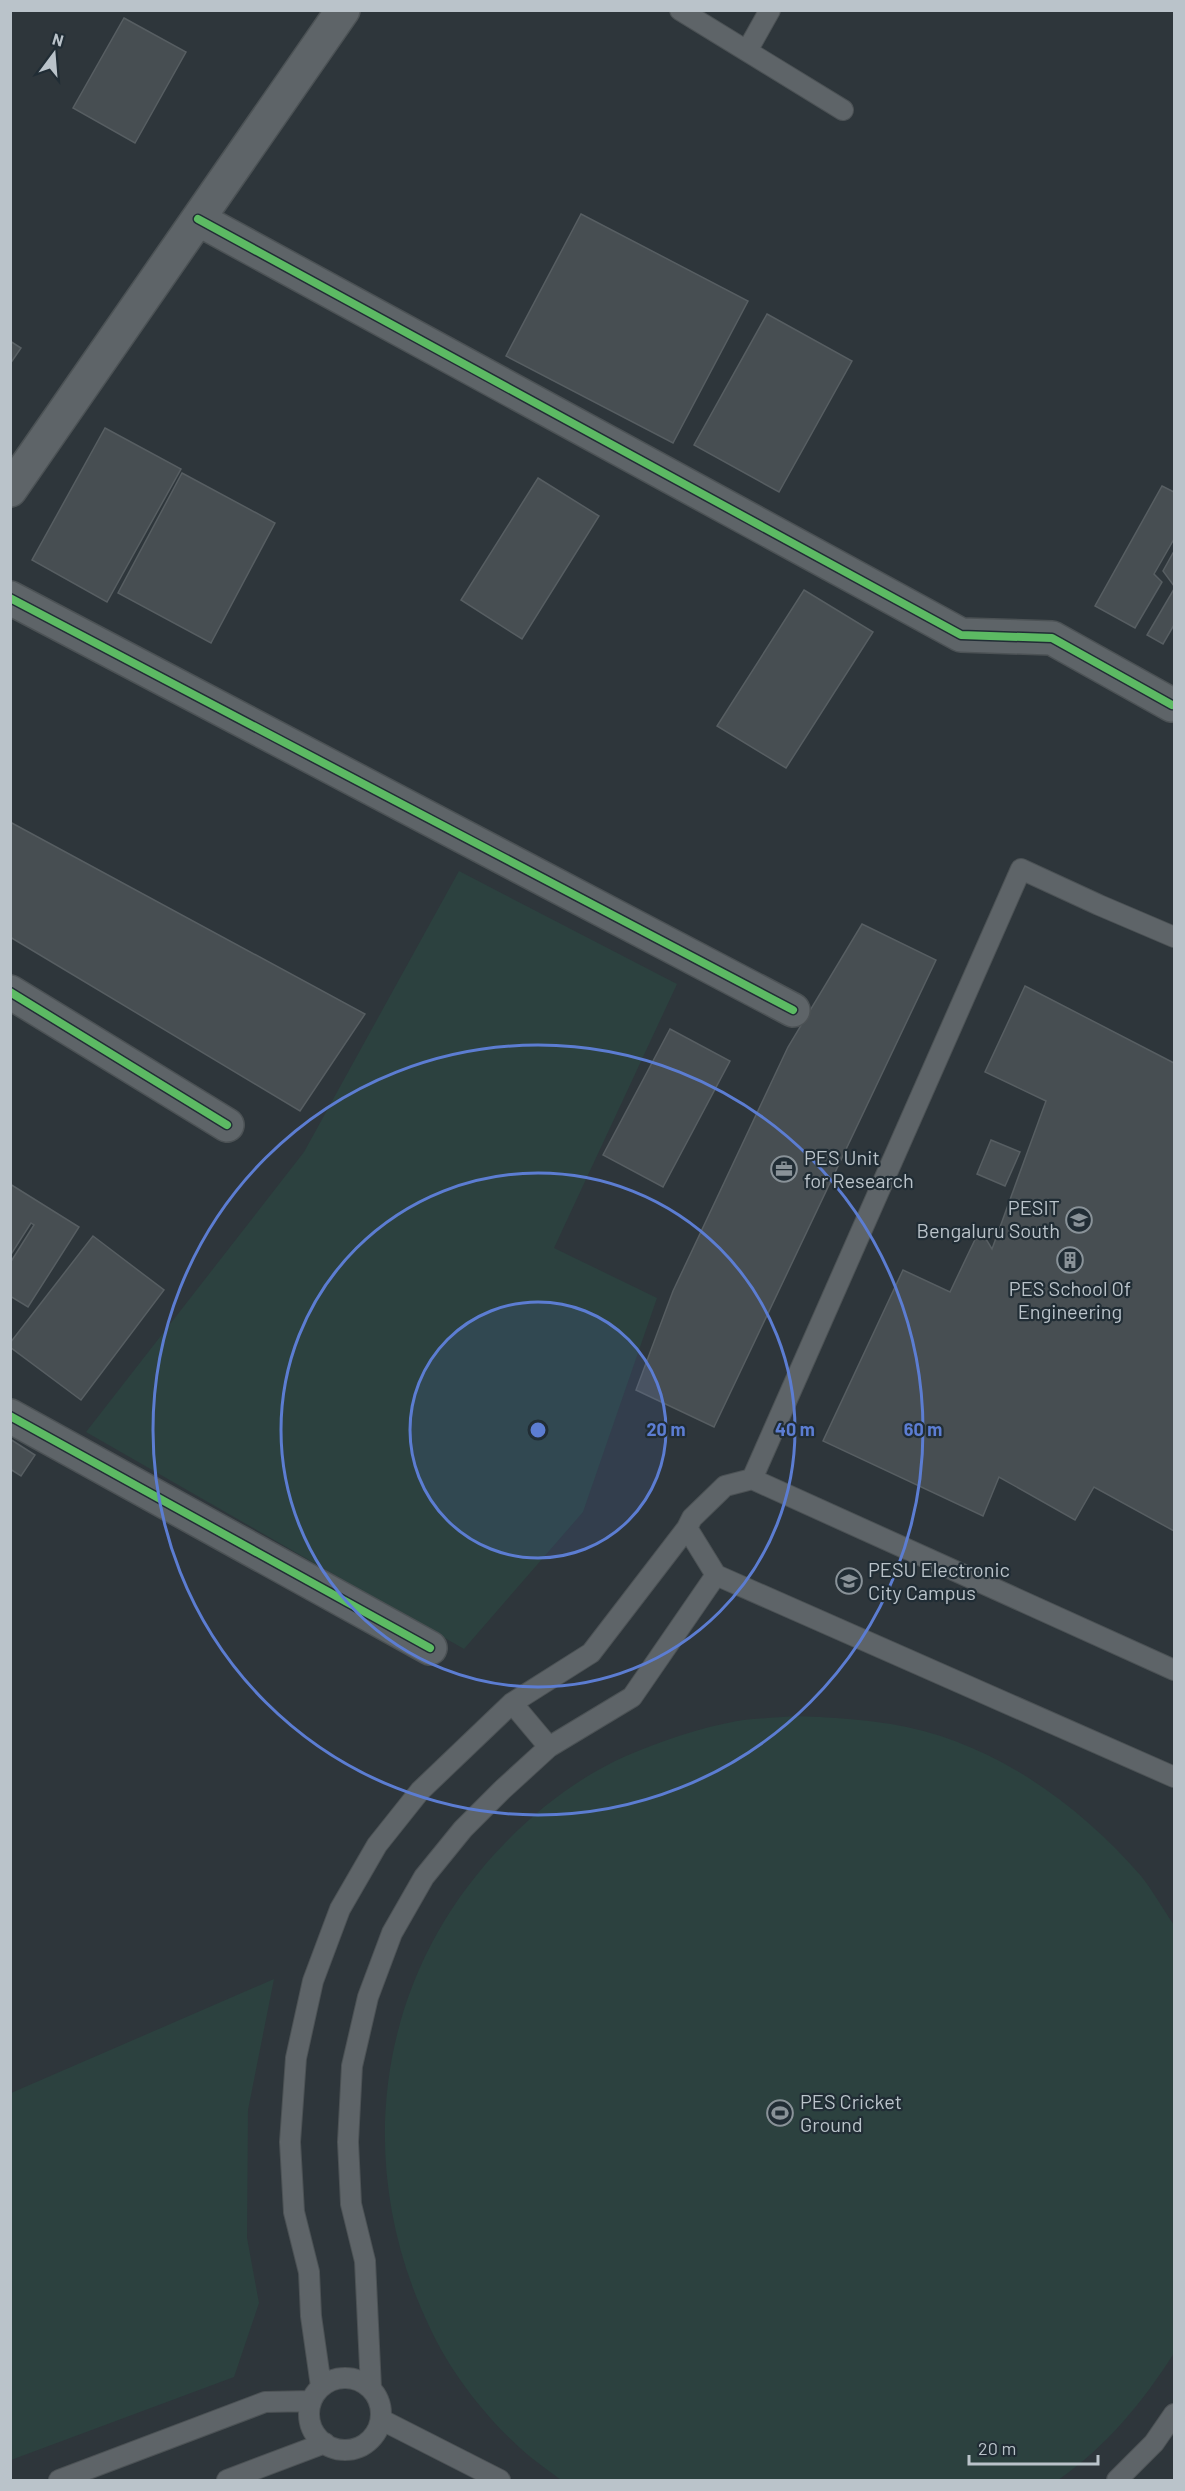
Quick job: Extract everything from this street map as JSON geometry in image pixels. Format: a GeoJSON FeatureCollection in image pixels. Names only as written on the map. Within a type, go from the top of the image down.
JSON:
{"type":"FeatureCollection","features":[{"type":"Feature","properties":{"kind":"street"},"geometry":{"type":"LineString","coordinates":[[10,490],[343,10]]}},
{"type":"Feature","properties":{"kind":"street"},"geometry":{"type":"LineString","coordinates":[[198,219],[961,635],[1052,638],[1172,705]]}},
{"type":"Feature","properties":{"kind":"street"},"geometry":{"type":"LineString","coordinates":[[10,598],[793,1010]]}},
{"type":"Feature","properties":{"kind":"street"},"geometry":{"type":"LineString","coordinates":[[10,992],[227,1125]]}},
{"type":"Feature","properties":{"kind":"street"},"geometry":{"type":"LineString","coordinates":[[10,1416],[430,1648]]}},
{"type":"Feature","properties":{"kind":"lane"},"geometry":{"type":"LineString","coordinates":[[680,10],[843,110]]}},
{"type":"Feature","properties":{"kind":"lane"},"geometry":{"type":"LineString","coordinates":[[747,51],[770,10]]}},
{"type":"Feature","properties":{"kind":"lane"},"geometry":{"type":"LineString","coordinates":[[752,1479],[1021,869],[1174,937]]}},
{"type":"Feature","properties":{"kind":"lane"},"geometry":{"type":"LineString","coordinates":[[716,1575],[632,1697],[549,1747],[463,1829],[424,1877],[392,1933],[368,1997],[352,2066],[348,2142],[351,2204],[365,2261],[371,2388],[381,2408],[382,2420],[378,2431],[370,2441],[348,2450],[336,2449],[315,2436],[308,2413],[316,2394],[309,2272],[294,2212],[290,2142],[296,2058],[313,1981],[340,1909],[377,1845],[420,1791],[512,1703],[591,1653],[687,1528],[692,1518],[725,1486],[752,1479],[1174,1670]]}},
{"type":"Feature","properties":{"kind":"lane"},"geometry":{"type":"LineString","coordinates":[[687,1528],[716,1575],[1174,1777]]}},
{"type":"Feature","properties":{"kind":"lane"},"geometry":{"type":"LineString","coordinates":[[512,1703],[549,1747]]}},
{"type":"Feature","properties":{"kind":"lane"},"geometry":{"type":"LineString","coordinates":[[59,2481],[265,2402],[316,2394],[336,2378],[349,2377],[360,2380],[371,2388]]}},
{"type":"Feature","properties":{"kind":"lane"},"geometry":{"type":"LineString","coordinates":[[1117,2481],[1154,2443],[1174,2414]]}},
{"type":"Feature","properties":{"kind":"lane"},"geometry":{"type":"LineString","coordinates":[[382,2420],[500,2481]]}},
{"type":"Feature","properties":{"kind":"lane"},"geometry":{"type":"LineString","coordinates":[[227,2481],[325,2444]]}},
{"type":"Feature","properties":{"kind":"green space"},"geometry":{"type":"Polygon","coordinates":[[[459,871],[677,984],[554,1248],[657,1298],[583,1512],[464,1649],[86,1432],[304,1152],[459,871]]]}},
{"type":"Feature","properties":{"kind":"green space","name":"PES Cricket Ground"},"geometry":{"type":"Polygon","coordinates":[[[795,1716],[843,1718],[891,1724],[928,1732],[963,1744],[997,1760],[1029,1778],[1089,1823],[1141,1876],[1174,1925],[1174,2353],[1150,2389],[1122,2423],[1092,2453],[1058,2480],[561,2480],[535,2461],[494,2422],[459,2378],[431,2330],[406,2267],[390,2202],[385,2137],[389,2073],[404,2011],[428,1951],[462,1894],[506,1842],[533,1817],[562,1793],[609,1764],[653,1745],[709,1727],[744,1720],[795,1716]]]}},
{"type":"Feature","properties":{"kind":"green space"},"geometry":{"type":"Polygon","coordinates":[[[274,1979],[248,2110],[247,2238],[259,2303],[234,2377],[11,2460],[11,2093],[274,1979]]]}},
{"type":"Feature","properties":{"kind":"building"},"geometry":{"type":"Polygon","coordinates":[[[124,18],[186,52],[135,143],[73,108],[124,18]]]}},
{"type":"Feature","properties":{"kind":"building"},"geometry":{"type":"Polygon","coordinates":[[[581,214],[748,301],[673,443],[506,356],[581,214]]]}},
{"type":"Feature","properties":{"kind":"building"},"geometry":{"type":"Polygon","coordinates":[[[767,314],[852,361],[779,492],[694,445],[767,314]]]}},
{"type":"Feature","properties":{"kind":"building"},"geometry":{"type":"Polygon","coordinates":[[[10,341],[21,348],[10,364],[10,341]]]}},
{"type":"Feature","properties":{"kind":"building"},"geometry":{"type":"Polygon","coordinates":[[[105,428],[181,469],[107,602],[32,560],[105,428]]]}},
{"type":"Feature","properties":{"kind":"building"},"geometry":{"type":"Polygon","coordinates":[[[182,473],[275,523],[211,643],[118,593],[182,473]]]}},
{"type":"Feature","properties":{"kind":"building"},"geometry":{"type":"Polygon","coordinates":[[[538,478],[599,516],[522,639],[461,600],[538,478]]]}},
{"type":"Feature","properties":{"kind":"building"},"geometry":{"type":"Polygon","coordinates":[[[1162,486],[1174,492],[1174,539],[1154,574],[1162,582],[1135,628],[1095,606],[1162,486]]]}},
{"type":"Feature","properties":{"kind":"building"},"geometry":{"type":"Polygon","coordinates":[[[1174,554],[1174,586],[1163,571],[1174,554]]]}},
{"type":"Feature","properties":{"kind":"building"},"geometry":{"type":"Polygon","coordinates":[[[1174,589],[1174,625],[1163,644],[1147,635],[1174,589]]]}},
{"type":"Feature","properties":{"kind":"building"},"geometry":{"type":"Polygon","coordinates":[[[804,590],[873,632],[786,768],[717,726],[804,590]]]}},
{"type":"Feature","properties":{"kind":"building"},"geometry":{"type":"Polygon","coordinates":[[[10,822],[365,1014],[300,1111],[10,937],[10,822]]]}},
{"type":"Feature","properties":{"kind":"building","name":"PES Unit for Research"},"geometry":{"type":"Polygon","coordinates":[[[862,924],[936,960],[714,1427],[636,1390],[673,1291],[788,1047],[862,924]]]}},
{"type":"Feature","properties":{"kind":"building","name":"PES School Of Engineering"},"geometry":{"type":"Polygon","coordinates":[[[1025,986],[1174,1063],[1174,1531],[1094,1487],[1075,1520],[999,1477],[983,1516],[823,1441],[903,1270],[950,1292],[980,1229],[992,1249],[1046,1101],[985,1072],[1025,986]]]}},
{"type":"Feature","properties":{"kind":"building"},"geometry":{"type":"Polygon","coordinates":[[[670,1029],[730,1061],[663,1187],[603,1155],[670,1029]]]}},
{"type":"Feature","properties":{"kind":"building"},"geometry":{"type":"Polygon","coordinates":[[[991,1140],[1020,1152],[1005,1186],[977,1174],[991,1140]]]}},
{"type":"Feature","properties":{"kind":"building"},"geometry":{"type":"Polygon","coordinates":[[[10,1184],[79,1227],[28,1307],[10,1296],[10,1263],[34,1225],[31,1223],[10,1256],[10,1184]]]}},
{"type":"Feature","properties":{"kind":"building"},"geometry":{"type":"Polygon","coordinates":[[[93,1236],[164,1290],[81,1400],[10,1347],[10,1343],[93,1236]]]}},
{"type":"Feature","properties":{"kind":"building"},"geometry":{"type":"Polygon","coordinates":[[[10,1439],[35,1455],[21,1476],[10,1469],[10,1439]]]}},
{"type":"Feature","properties":{"kind":"cycle path"},"geometry":{"type":"LineString","coordinates":[[198,219],[961,635],[1052,638],[1172,705]]}},
{"type":"Feature","properties":{"kind":"cycle path"},"geometry":{"type":"LineString","coordinates":[[10,598],[793,1010]]}},
{"type":"Feature","properties":{"kind":"cycle path"},"geometry":{"type":"LineString","coordinates":[[10,992],[227,1125]]}},
{"type":"Feature","properties":{"kind":"cycle path"},"geometry":{"type":"LineString","coordinates":[[10,1416],[430,1648]]}},
{"type":"Feature","properties":{"kind":"place","name":"PES Unit for Research"},"geometry":{"type":"Point","coordinates":[784,1169]}},
{"type":"Feature","properties":{"kind":"place","name":"PESIT Bengaluru South"},"geometry":{"type":"Point","coordinates":[1079,1220]}},
{"type":"Feature","properties":{"kind":"place","name":"PES School Of Engineering"},"geometry":{"type":"Point","coordinates":[1070,1260]}},
{"type":"Feature","properties":{"kind":"place","name":"PESU Electronic City Campus"},"geometry":{"type":"Point","coordinates":[849,1581]}},
{"type":"Feature","properties":{"kind":"place","name":"PES Cricket Ground"},"geometry":{"type":"Point","coordinates":[780,2113]}}]}
